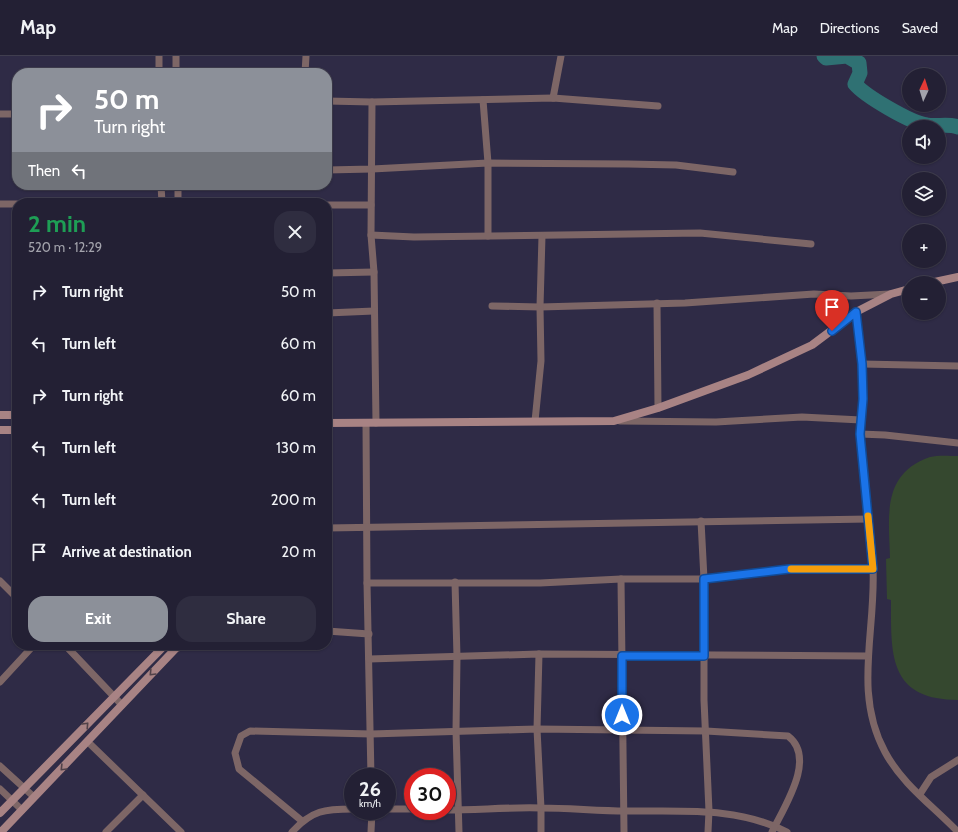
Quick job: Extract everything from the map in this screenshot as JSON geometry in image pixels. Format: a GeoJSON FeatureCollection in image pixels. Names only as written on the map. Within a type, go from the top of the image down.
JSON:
{"type":"FeatureCollection","features":[{"type":"Feature","properties":{"kind":"street"},"geometry":{"type":"LineString","coordinates":[[159,56],[159,68]]}},
{"type":"Feature","properties":{"kind":"street"},"geometry":{"type":"LineString","coordinates":[[176,56],[176,68]]}},
{"type":"Feature","properties":{"kind":"street"},"geometry":{"type":"LineString","coordinates":[[305,68],[306,56]]}},
{"type":"Feature","properties":{"kind":"street"},"geometry":{"type":"LineString","coordinates":[[553,98],[561,56]]}},
{"type":"Feature","properties":{"kind":"street"},"geometry":{"type":"LineString","coordinates":[[332,101],[372,102],[553,98],[658,106]]}},
{"type":"Feature","properties":{"kind":"street"},"geometry":{"type":"LineString","coordinates":[[483,100],[488,163],[488,236]]}},
{"type":"Feature","properties":{"kind":"street"},"geometry":{"type":"LineString","coordinates":[[372,102],[371,235],[374,272],[376,423]]}},
{"type":"Feature","properties":{"kind":"street"},"geometry":{"type":"LineString","coordinates":[[0,114],[12,114]]}},
{"type":"Feature","properties":{"kind":"street"},"geometry":{"type":"LineString","coordinates":[[332,170],[372,170],[488,163],[676,165],[733,172]]}},
{"type":"Feature","properties":{"kind":"street"},"geometry":{"type":"LineString","coordinates":[[0,204],[12,204]]}},
{"type":"Feature","properties":{"kind":"street"},"geometry":{"type":"LineString","coordinates":[[332,205],[371,205]]}},
{"type":"Feature","properties":{"kind":"street"},"geometry":{"type":"LineString","coordinates":[[371,235],[414,238],[700,233],[811,244]]}},
{"type":"Feature","properties":{"kind":"street"},"geometry":{"type":"LineString","coordinates":[[535,421],[541,361],[540,307],[542,236]]}},
{"type":"Feature","properties":{"kind":"street"},"geometry":{"type":"LineString","coordinates":[[332,273],[374,272]]}},
{"type":"Feature","properties":{"kind":"street"},"geometry":{"type":"LineString","coordinates":[[946,280],[958,277]]}},
{"type":"Feature","properties":{"kind":"street"},"geometry":{"type":"LineString","coordinates":[[614,421],[658,408],[748,374],[812,345],[856,312],[891,294],[902,291]]}},
{"type":"Feature","properties":{"kind":"street"},"geometry":{"type":"LineString","coordinates":[[492,306],[540,307],[760,299],[814,294],[851,296],[891,294]]}},
{"type":"Feature","properties":{"kind":"street"},"geometry":{"type":"LineString","coordinates":[[657,303],[658,408]]}},
{"type":"Feature","properties":{"kind":"street"},"geometry":{"type":"LineString","coordinates":[[332,313],[374,311]]}},
{"type":"Feature","properties":{"kind":"street"},"geometry":{"type":"LineString","coordinates":[[856,312],[862,364],[860,434],[873,569],[867,656],[868,700],[872,722],[885,752],[905,781],[958,832]]}},
{"type":"Feature","properties":{"kind":"street"},"geometry":{"type":"LineString","coordinates":[[862,364],[958,366]]}},
{"type":"Feature","properties":{"kind":"street"},"geometry":{"type":"LineString","coordinates":[[0,415],[12,415]]}},
{"type":"Feature","properties":{"kind":"street"},"geometry":{"type":"LineString","coordinates":[[332,423],[535,421],[716,422],[802,417],[861,420]]}},
{"type":"Feature","properties":{"kind":"street"},"geometry":{"type":"LineString","coordinates":[[366,423],[366,527],[371,768]]}},
{"type":"Feature","properties":{"kind":"street"},"geometry":{"type":"LineString","coordinates":[[0,430],[12,430]]}},
{"type":"Feature","properties":{"kind":"street"},"geometry":{"type":"LineString","coordinates":[[860,434],[885,435],[958,443]]}},
{"type":"Feature","properties":{"kind":"street"},"geometry":{"type":"LineString","coordinates":[[332,528],[868,519]]}},
{"type":"Feature","properties":{"kind":"street"},"geometry":{"type":"LineString","coordinates":[[701,521],[704,579],[704,700],[709,811],[708,832]]}},
{"type":"Feature","properties":{"kind":"street"},"geometry":{"type":"LineString","coordinates":[[367,583],[540,583],[621,579],[704,579],[789,569],[873,569]]}},
{"type":"Feature","properties":{"kind":"street"},"geometry":{"type":"LineString","coordinates":[[621,579],[622,730],[625,811],[624,832]]}},
{"type":"Feature","properties":{"kind":"street"},"geometry":{"type":"LineString","coordinates":[[0,581],[12,593]]}},
{"type":"Feature","properties":{"kind":"street"},"geometry":{"type":"LineString","coordinates":[[455,582],[457,657],[456,731],[459,832]]}},
{"type":"Feature","properties":{"kind":"street"},"geometry":{"type":"LineString","coordinates":[[332,631],[369,634]]}},
{"type":"Feature","properties":{"kind":"street"},"geometry":{"type":"LineString","coordinates":[[0,682],[29,650]]}},
{"type":"Feature","properties":{"kind":"street"},"geometry":{"type":"LineString","coordinates":[[70,650],[122,705]]}},
{"type":"Feature","properties":{"kind":"street"},"geometry":{"type":"LineString","coordinates":[[0,812],[160,650]]}},
{"type":"Feature","properties":{"kind":"street"},"geometry":{"type":"LineString","coordinates":[[1,832],[174,650]]}},
{"type":"Feature","properties":{"kind":"street"},"geometry":{"type":"LineString","coordinates":[[369,659],[539,654],[622,656],[867,656]]}},
{"type":"Feature","properties":{"kind":"street"},"geometry":{"type":"LineString","coordinates":[[539,654],[537,729],[541,832]]}},
{"type":"Feature","properties":{"kind":"street"},"geometry":{"type":"LineString","coordinates":[[302,821],[239,769],[235,753],[241,736],[250,731],[371,734],[537,729],[706,731],[788,736],[795,742],[799,749],[798,778],[774,829]]}},
{"type":"Feature","properties":{"kind":"street"},"geometry":{"type":"LineString","coordinates":[[88,742],[181,832]]}},
{"type":"Feature","properties":{"kind":"street"},"geometry":{"type":"LineString","coordinates":[[920,794],[931,778],[958,760]]}},
{"type":"Feature","properties":{"kind":"street"},"geometry":{"type":"LineString","coordinates":[[0,766],[34,797]]}},
{"type":"Feature","properties":{"kind":"street"},"geometry":{"type":"LineString","coordinates":[[0,789],[22,810]]}},
{"type":"Feature","properties":{"kind":"street"},"geometry":{"type":"LineString","coordinates":[[106,832],[143,795]]}},
{"type":"Feature","properties":{"kind":"street"},"geometry":{"type":"LineString","coordinates":[[459,810],[541,808],[625,811],[709,811],[737,815],[774,829],[787,832]]}},
{"type":"Feature","properties":{"kind":"street"},"geometry":{"type":"LineString","coordinates":[[292,832],[302,821],[312,814],[326,809],[344,809]]}},
{"type":"Feature","properties":{"kind":"street"},"geometry":{"type":"LineString","coordinates":[[371,832],[372,820]]}},
{"type":"Feature","properties":{"kind":"green space"},"geometry":{"type":"Polygon","coordinates":[[[958,456],[958,700],[935,698],[918,692],[906,683],[898,670],[892,638],[891,600],[887,599],[886,559],[890,558],[889,513],[891,498],[903,474],[914,465],[930,457],[958,456]]]}},
{"type":"Feature","properties":{"kind":"waterway"},"geometry":{"type":"LineString","coordinates":[[824,56],[826,58],[847,56],[859,63],[860,73],[855,84],[868,95],[900,114],[927,125],[950,125],[958,127]]}},
{"type":"Feature","properties":{"kind":"slow traffic"},"geometry":{"type":"LineString","coordinates":[[791,569],[873,569],[868,516]]}},
{"type":"Feature","properties":{"kind":"route"},"geometry":{"type":"LineString","coordinates":[[622,715],[622,656],[704,656],[704,579],[789,569],[873,569],[860,434],[863,399],[862,364],[856,312],[832,331]]}}]}
